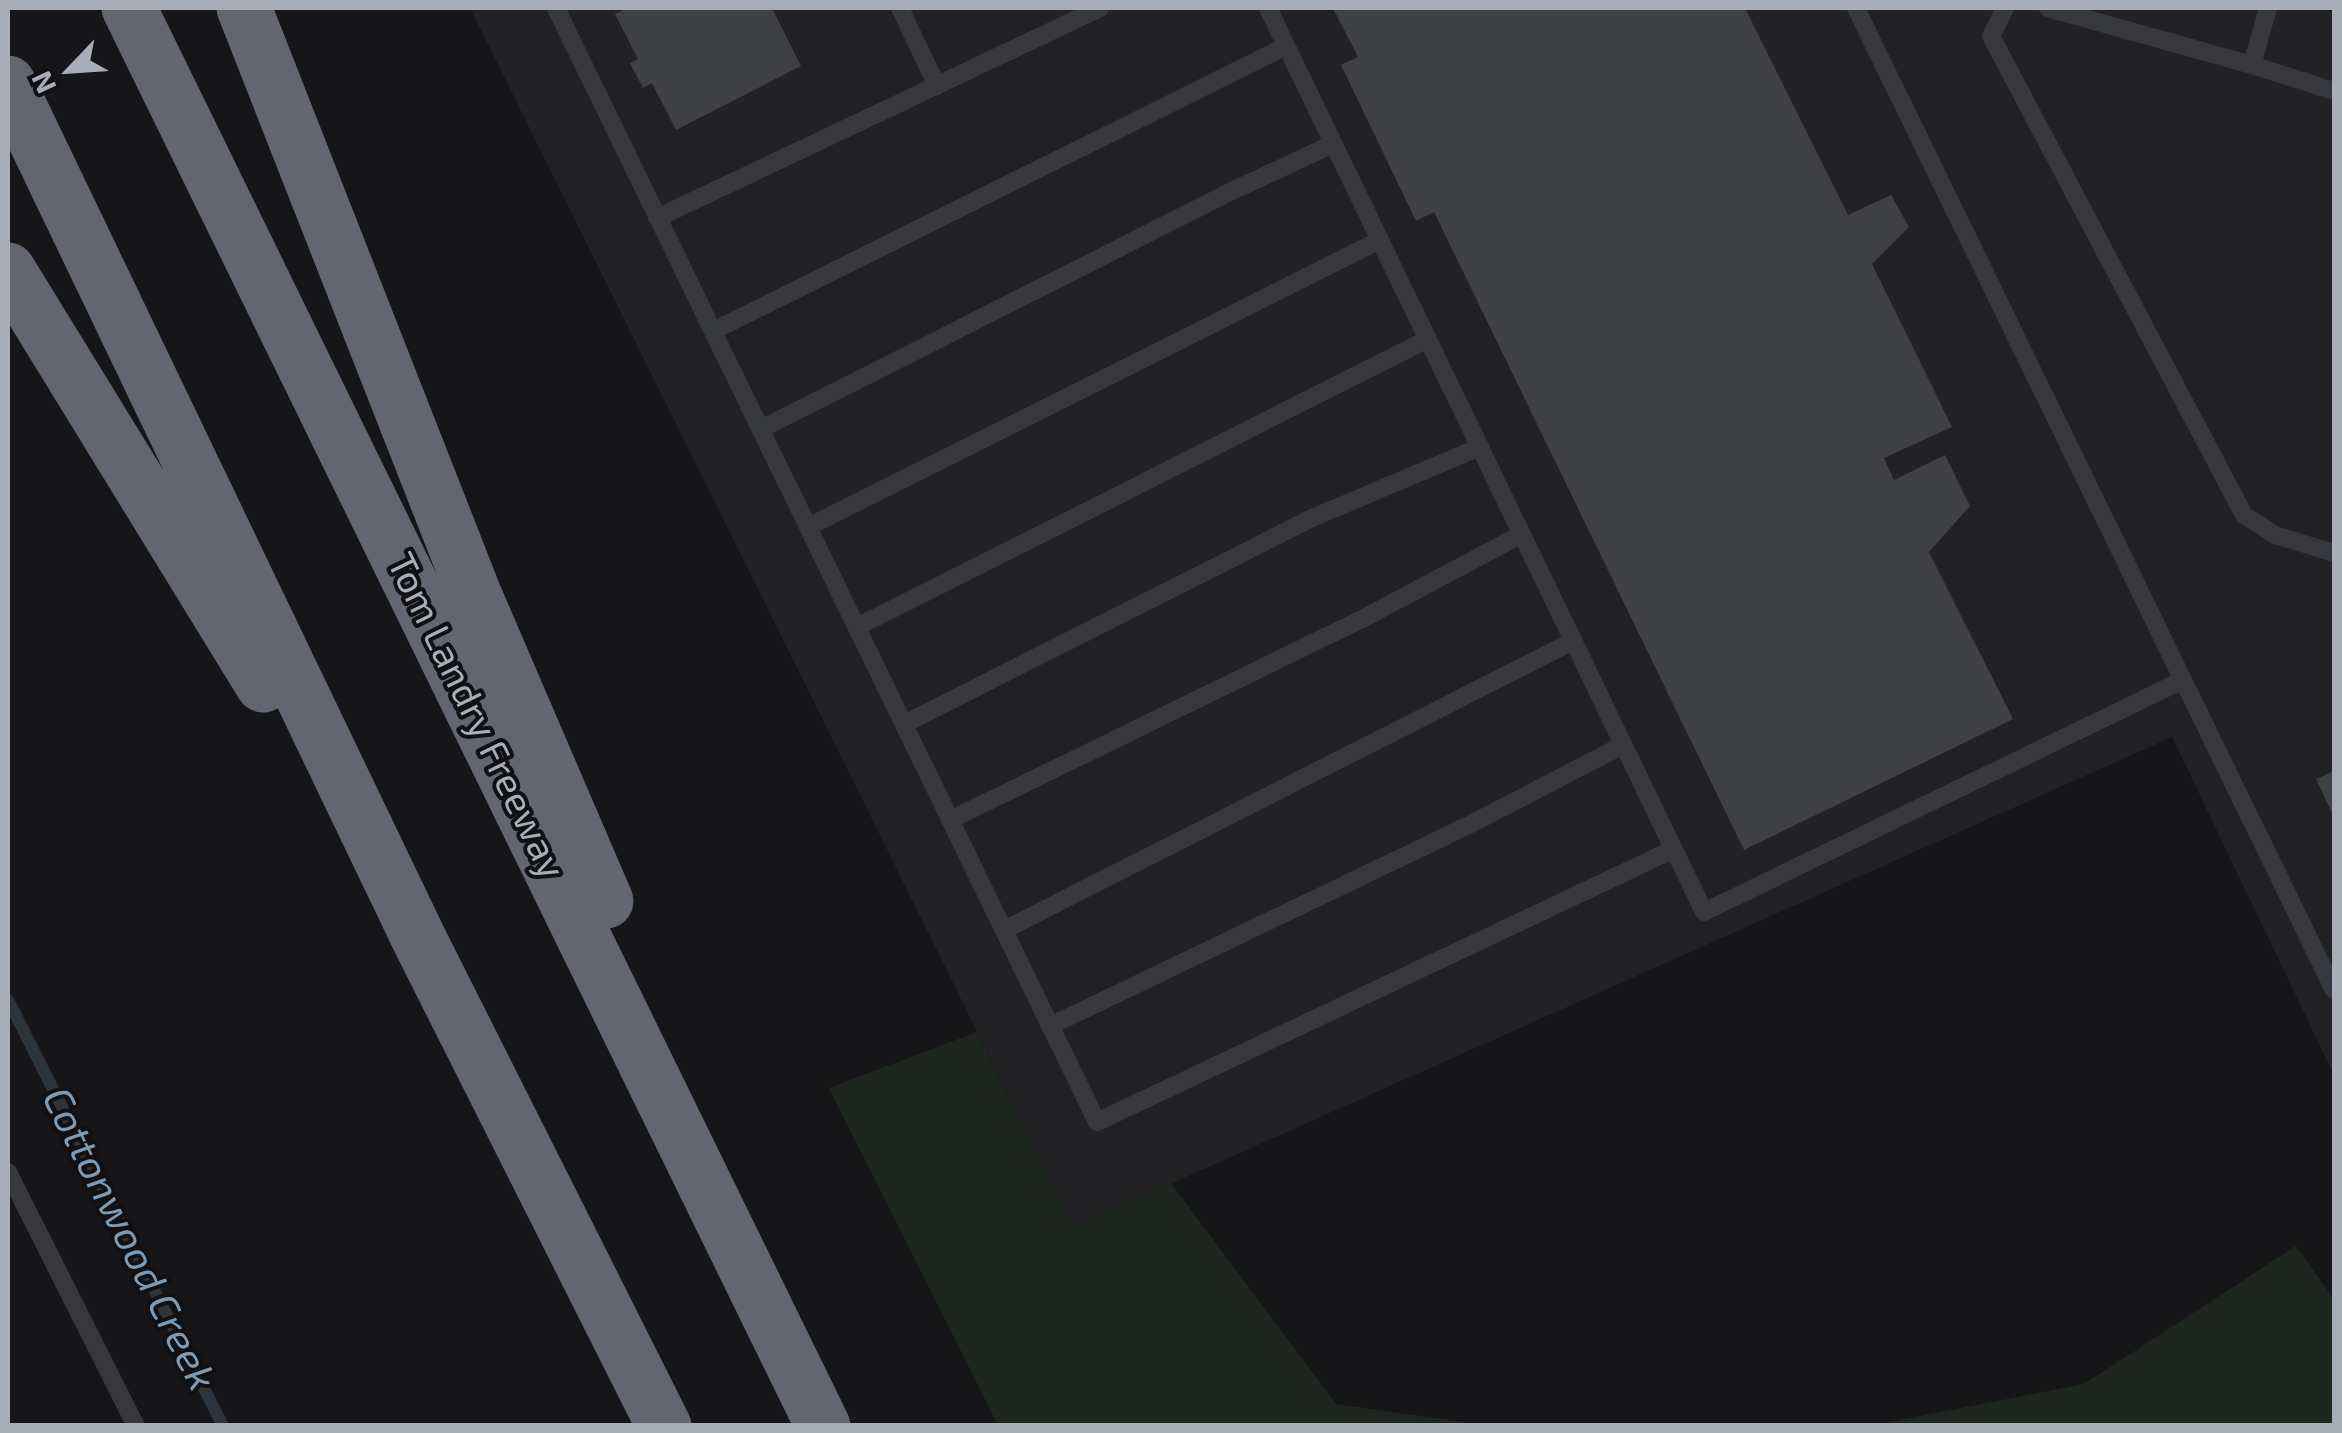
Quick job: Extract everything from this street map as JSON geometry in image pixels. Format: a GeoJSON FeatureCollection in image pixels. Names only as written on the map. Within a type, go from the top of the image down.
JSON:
{"type":"FeatureCollection","features":[{"type":"Feature","properties":{"kind":"highway","name":"Tom Landry Freeway"},"geometry":{"type":"LineString","coordinates":[[129,8],[822,1422]]}},
{"type":"Feature","properties":{"kind":"highway"},"geometry":{"type":"LineString","coordinates":[[244,8],[482,612],[606,902],[800,1316],[822,1422]]}},
{"type":"Feature","properties":{"kind":"highway"},"geometry":{"type":"LineString","coordinates":[[8,83],[419,939],[664,1426]]}},
{"type":"Feature","properties":{"kind":"highway"},"geometry":{"type":"LineString","coordinates":[[8,270],[419,939]]}},
{"type":"Feature","properties":{"kind":"lane"},"geometry":{"type":"LineString","coordinates":[[556,8],[1097,1122],[1674,850]]}},
{"type":"Feature","properties":{"kind":"lane"},"geometry":{"type":"LineString","coordinates":[[900,8],[937,86]]}},
{"type":"Feature","properties":{"kind":"lane"},"geometry":{"type":"LineString","coordinates":[[657,218],[1100,8]]}},
{"type":"Feature","properties":{"kind":"lane"},"geometry":{"type":"LineString","coordinates":[[1268,8],[1704,912],[2183,680]]}},
{"type":"Feature","properties":{"kind":"lane"},"geometry":{"type":"LineString","coordinates":[[1856,8],[2334,990]]}},
{"type":"Feature","properties":{"kind":"lane"},"geometry":{"type":"LineString","coordinates":[[2004,8],[1992,36],[2244,515],[2275,535],[2334,554]]}},
{"type":"Feature","properties":{"kind":"lane"},"geometry":{"type":"LineString","coordinates":[[2048,8],[2334,91]]}},
{"type":"Feature","properties":{"kind":"lane"},"geometry":{"type":"LineString","coordinates":[[2252,65],[2268,8]]}},
{"type":"Feature","properties":{"kind":"lane"},"geometry":{"type":"LineString","coordinates":[[713,331],[1286,46]]}},
{"type":"Feature","properties":{"kind":"lane"},"geometry":{"type":"LineString","coordinates":[[761,429],[1333,144]]}},
{"type":"Feature","properties":{"kind":"lane"},"geometry":{"type":"LineString","coordinates":[[808,527],[1380,240]]}},
{"type":"Feature","properties":{"kind":"lane"},"geometry":{"type":"LineString","coordinates":[[857,627],[1428,339]]}},
{"type":"Feature","properties":{"kind":"lane"},"geometry":{"type":"LineString","coordinates":[[904,724],[1312,518],[1480,447]]}},
{"type":"Feature","properties":{"kind":"lane"},"geometry":{"type":"LineString","coordinates":[[950,820],[1364,618],[1522,534]]}},
{"type":"Feature","properties":{"kind":"lane"},"geometry":{"type":"LineString","coordinates":[[1004,930],[1573,641]]}},
{"type":"Feature","properties":{"kind":"lane"},"geometry":{"type":"LineString","coordinates":[[1050,1026],[1471,824],[1623,745]]}},
{"type":"Feature","properties":{"kind":"lane"},"geometry":{"type":"LineString","coordinates":[[8,1172],[136,1426]]}},
{"type":"Feature","properties":{"kind":"shaded area"},"geometry":{"type":"Polygon","coordinates":[[[470,8],[2334,8],[2334,1075],[2172,737],[1074,1227],[470,8]]]}},
{"type":"Feature","properties":{"kind":"shaded area"},"geometry":{"type":"Polygon","coordinates":[[[977,1032],[1074,1226],[1171,1183],[1336,1404],[1484,1425],[998,1425],[829,1088],[977,1032]]]}},
{"type":"Feature","properties":{"kind":"shaded area"},"geometry":{"type":"Polygon","coordinates":[[[2296,1246],[2334,1299],[2334,1425],[1874,1425],[2084,1384],[2296,1246]]]}},
{"type":"Feature","properties":{"kind":"building"},"geometry":{"type":"Polygon","coordinates":[[[627,8],[772,8],[801,66],[676,130],[652,83],[643,88],[630,63],[638,59],[615,14],[627,8]]]}},
{"type":"Feature","properties":{"kind":"building"},"geometry":{"type":"Polygon","coordinates":[[[1333,8],[1745,8],[1848,215],[1891,195],[1909,227],[1872,264],[1952,427],[1884,458],[1894,480],[1945,455],[1970,506],[1929,552],[2013,719],[1744,850],[1434,212],[1416,221],[1341,65],[1358,57],[1333,8]]]}},
{"type":"Feature","properties":{"kind":"building"},"geometry":{"type":"Polygon","coordinates":[[[2334,771],[2334,817],[2316,779],[2334,771]]]}},
{"type":"Feature","properties":{"kind":"waterway","name":"Cottonwood Creek"},"geometry":{"type":"LineString","coordinates":[[8,1000],[223,1426]]}}]}
